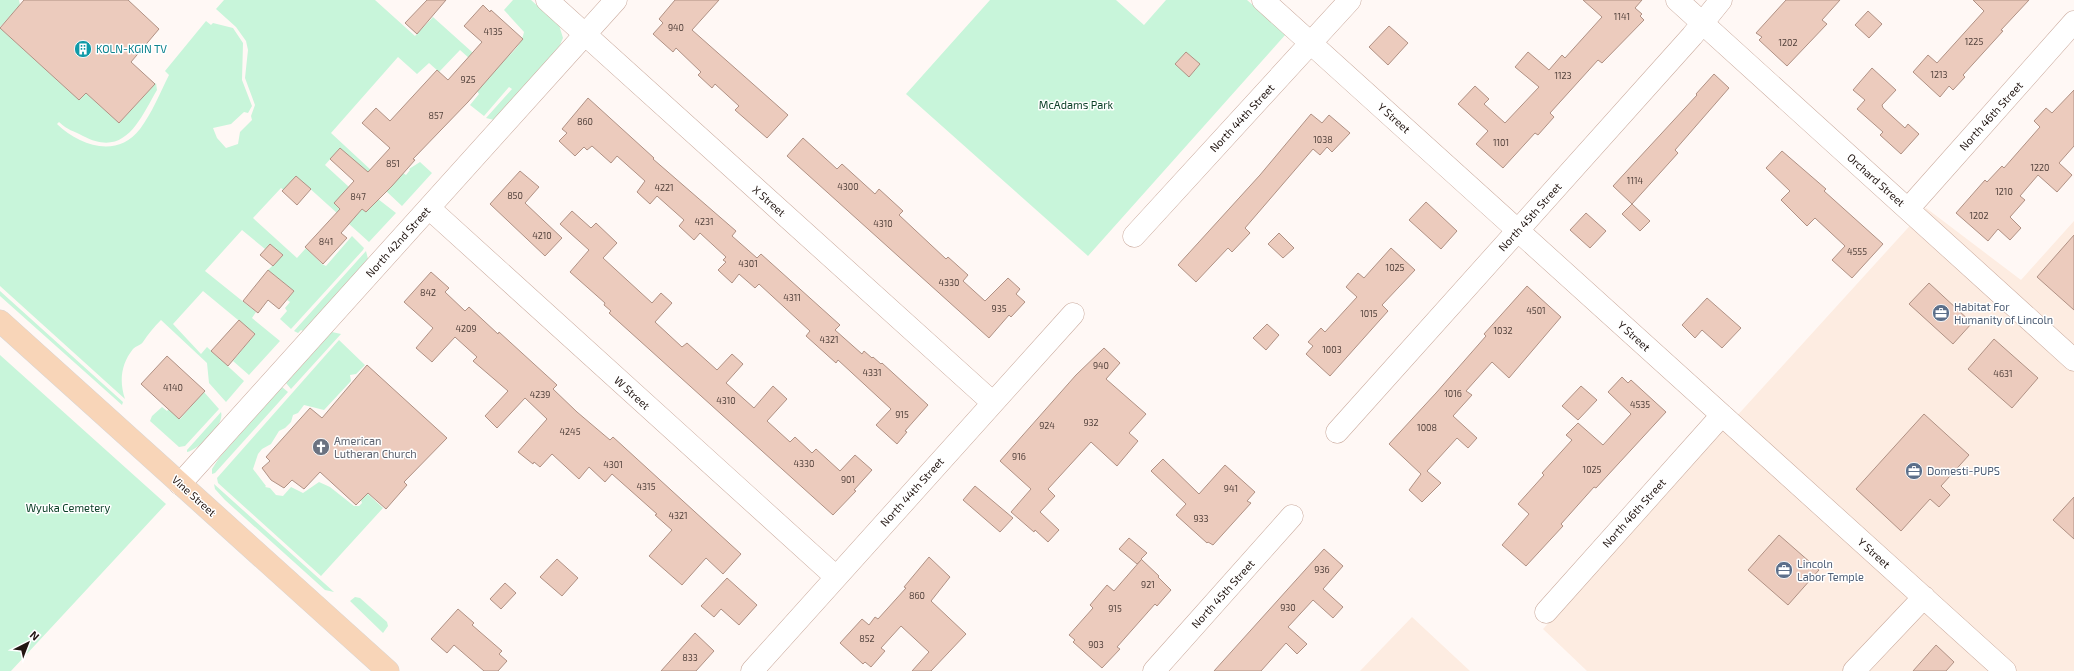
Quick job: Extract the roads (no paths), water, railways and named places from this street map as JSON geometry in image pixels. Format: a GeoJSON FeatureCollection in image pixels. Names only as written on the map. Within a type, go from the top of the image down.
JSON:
{"type":"FeatureCollection","features":[{"type":"Feature","properties":{"kind":"main road","name":"Vine Street"},"geometry":{"type":"LineString","coordinates":[[0,321],[388,671]]}},
{"type":"Feature","properties":{"kind":"street","name":"X Street"},"geometry":{"type":"LineString","coordinates":[[547,0],[992,402]]}},
{"type":"Feature","properties":{"kind":"street","name":"North 42nd Street"},"geometry":{"type":"LineString","coordinates":[[180,484],[616,0]]}},
{"type":"Feature","properties":{"kind":"street","name":"Y Street"},"geometry":{"type":"LineString","coordinates":[[1263,0],[2005,671]]}},
{"type":"Feature","properties":{"kind":"street","name":"North 44th Street"},"geometry":{"type":"LineString","coordinates":[[1134,236],[1350,0]]}},
{"type":"Feature","properties":{"kind":"street","name":"Orchard Street"},"geometry":{"type":"LineString","coordinates":[[1677,0],[2074,360]]}},
{"type":"Feature","properties":{"kind":"street","name":"North 45th Street"},"geometry":{"type":"LineString","coordinates":[[1336,432],[1518,231],[1721,0]]}},
{"type":"Feature","properties":{"kind":"street","name":"North 46th Street"},"geometry":{"type":"LineString","coordinates":[[1908,209],[2074,22]]}},
{"type":"Feature","properties":{"kind":"street","name":"W Street"},"geometry":{"type":"LineString","coordinates":[[429,208],[836,577]]}},
{"type":"Feature","properties":{"kind":"street","name":"North 44th Street"},"geometry":{"type":"LineString","coordinates":[[752,671],[992,402],[1073,314]]}},
{"type":"Feature","properties":{"kind":"street","name":"North 46th Street"},"geometry":{"type":"LineString","coordinates":[[1546,612],[1722,415]]}},
{"type":"Feature","properties":{"kind":"street","name":"North 45th Street"},"geometry":{"type":"LineString","coordinates":[[1154,671],[1292,516]]}},
{"type":"Feature","properties":{"kind":"street"},"geometry":{"type":"LineString","coordinates":[[1854,671],[1924,598]]}},
{"type":"Feature","properties":{"kind":"place","name":"KOLN-KGIN TV"},"geometry":{"type":"Point","coordinates":[83,49]}},
{"type":"Feature","properties":{"kind":"place","name":"Habitat For Humanity of Lincoln"},"geometry":{"type":"Point","coordinates":[1941,313]}},
{"type":"Feature","properties":{"kind":"place","name":"American Lutheran Church"},"geometry":{"type":"Point","coordinates":[321,447]}},
{"type":"Feature","properties":{"kind":"place","name":"Domesti-PUPS"},"geometry":{"type":"Point","coordinates":[1914,471]}},
{"type":"Feature","properties":{"kind":"place","name":"Lincoln Labor Temple"},"geometry":{"type":"Point","coordinates":[1784,570]}},
{"type":"Feature","properties":{"kind":"park label","name":"McAdams Park"},"geometry":{"type":"Point","coordinates":[1076,105]}},
{"type":"Feature","properties":{"kind":"park label","name":"Wyuka Cemetery"},"geometry":{"type":"Point","coordinates":[68,508]}}]}
